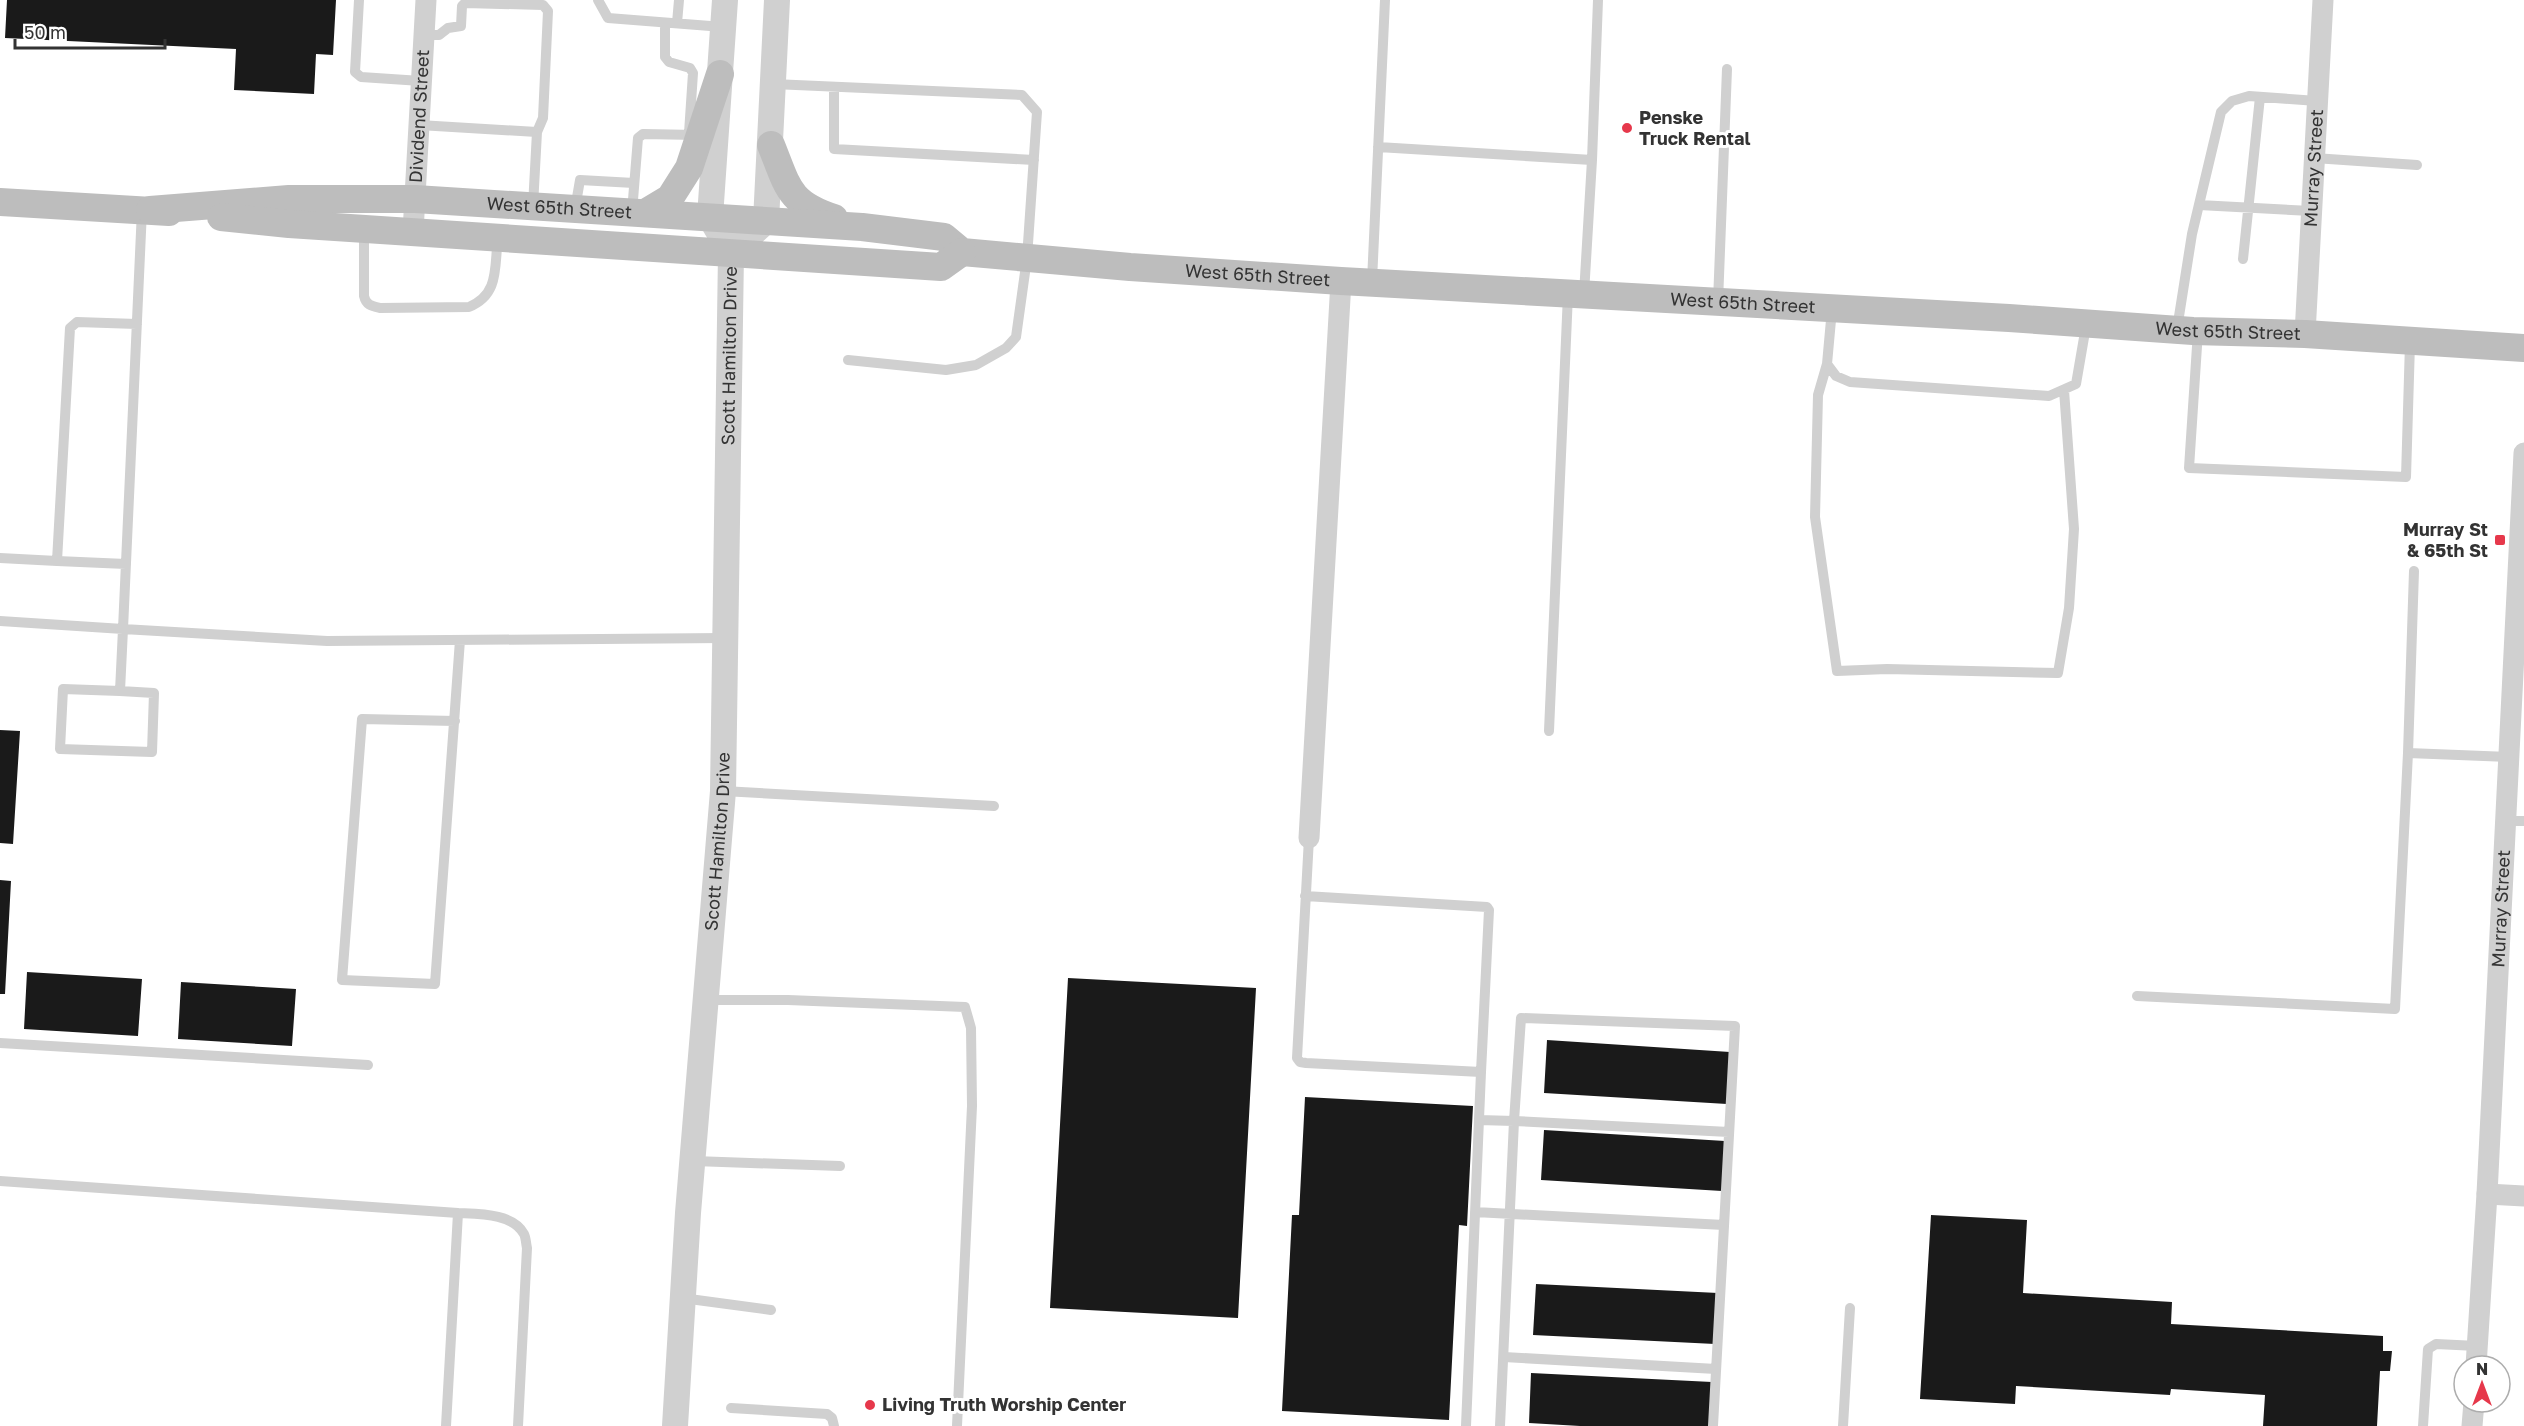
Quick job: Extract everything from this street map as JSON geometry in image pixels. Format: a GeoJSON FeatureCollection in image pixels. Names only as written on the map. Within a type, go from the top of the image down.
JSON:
{"type":"FeatureCollection","features":[{"type":"Feature","properties":{"kind":"main road"},"geometry":{"type":"LineString","coordinates":[[638,213],[670,198],[689,168],[720,74]]}},
{"type":"Feature","properties":{"kind":"main road"},"geometry":{"type":"LineString","coordinates":[[771,145],[786,183],[797,201],[818,213],[862,226]]}},
{"type":"Feature","properties":{"kind":"main road","name":"West 65th Street"},"geometry":{"type":"LineString","coordinates":[[146,210],[289,199],[415,199],[862,226],[944,237],[962,252],[1341,281],[2524,348]]}},
{"type":"Feature","properties":{"kind":"main road","name":"West 65th Street"},"geometry":{"type":"LineString","coordinates":[[0,202],[146,210],[290,224],[941,267],[962,252]]}},
{"type":"Feature","properties":{"kind":"street","name":"Dividend Street"},"geometry":{"type":"LineString","coordinates":[[413,232],[426,0]]}},
{"type":"Feature","properties":{"kind":"street"},"geometry":{"type":"LineString","coordinates":[[720,74],[725,0]]}},
{"type":"Feature","properties":{"kind":"street"},"geometry":{"type":"LineString","coordinates":[[766,221],[777,0]]}},
{"type":"Feature","properties":{"kind":"street","name":"Murray Street"},"geometry":{"type":"LineString","coordinates":[[2305,334],[2322,0]]}},
{"type":"Feature","properties":{"kind":"street"},"geometry":{"type":"LineString","coordinates":[[701,135],[710,217]]}},
{"type":"Feature","properties":{"kind":"street","name":"Scott Hamilton Drive"},"geometry":{"type":"LineString","coordinates":[[675,1426],[704,1000],[723,791],[731,253],[710,217]]}},
{"type":"Feature","properties":{"kind":"street","name":"Scott Hamilton Drive"},"geometry":{"type":"LineString","coordinates":[[731,253],[766,221]]}},
{"type":"Feature","properties":{"kind":"street"},"geometry":{"type":"LineString","coordinates":[[1309,838],[1341,281]]}},
{"type":"Feature","properties":{"kind":"street","name":"Murray Street"},"geometry":{"type":"LineString","coordinates":[[2476,1354],[2515,821],[2509,757],[2518,708],[2524,453]]}},
{"type":"Feature","properties":{"kind":"street"},"geometry":{"type":"LineString","coordinates":[[2487,1194],[2524,1196]]}},
{"type":"Feature","properties":{"kind":"lane"},"geometry":{"type":"LineString","coordinates":[[359,0],[355,72],[361,77],[421,81]]}},
{"type":"Feature","properties":{"kind":"lane"},"geometry":{"type":"LineString","coordinates":[[598,0],[608,18],[723,27]]}},
{"type":"Feature","properties":{"kind":"lane"},"geometry":{"type":"LineString","coordinates":[[677,23],[679,0]]}},
{"type":"Feature","properties":{"kind":"lane"},"geometry":{"type":"LineString","coordinates":[[1371,283],[1385,0]]}},
{"type":"Feature","properties":{"kind":"lane"},"geometry":{"type":"LineString","coordinates":[[1548,731],[1576,294],[1592,160],[1598,0]]}},
{"type":"Feature","properties":{"kind":"lane"},"geometry":{"type":"LineString","coordinates":[[424,35],[439,35],[448,28],[461,26],[462,6],[465,3],[543,5],[548,11],[543,118],[537,132],[533,206]]}},
{"type":"Feature","properties":{"kind":"lane"},"geometry":{"type":"LineString","coordinates":[[638,213],[634,183],[638,138],[644,134],[701,135],[693,73],[690,68],[669,62],[665,57],[664,22]]}},
{"type":"Feature","properties":{"kind":"lane"},"geometry":{"type":"LineString","coordinates":[[1718,302],[1727,69]]}},
{"type":"Feature","properties":{"kind":"lane"},"geometry":{"type":"LineString","coordinates":[[773,84],[1022,94],[1037,112],[1027,258],[1016,337],[995,356],[976,364],[946,370],[848,360]]}},
{"type":"Feature","properties":{"kind":"lane"},"geometry":{"type":"LineString","coordinates":[[834,87],[834,149],[1034,160]]}},
{"type":"Feature","properties":{"kind":"lane"},"geometry":{"type":"LineString","coordinates":[[2317,102],[2249,96],[2232,101],[2222,112],[2199,205],[2188,330],[2189,468],[2406,477],[2410,341]]}},
{"type":"Feature","properties":{"kind":"lane"},"geometry":{"type":"LineString","coordinates":[[2243,259],[2260,97]]}},
{"type":"Feature","properties":{"kind":"lane"},"geometry":{"type":"LineString","coordinates":[[419,125],[537,132]]}},
{"type":"Feature","properties":{"kind":"lane"},"geometry":{"type":"LineString","coordinates":[[1378,147],[1592,160]]}},
{"type":"Feature","properties":{"kind":"lane"},"geometry":{"type":"LineString","coordinates":[[2314,158],[2417,165]]}},
{"type":"Feature","properties":{"kind":"lane"},"geometry":{"type":"LineString","coordinates":[[575,209],[580,180],[634,183]]}},
{"type":"Feature","properties":{"kind":"lane"},"geometry":{"type":"LineString","coordinates":[[2199,205],[2311,211]]}},
{"type":"Feature","properties":{"kind":"lane"},"geometry":{"type":"LineString","coordinates":[[120,691],[137,324],[146,210]]}},
{"type":"Feature","properties":{"kind":"lane"},"geometry":{"type":"LineString","coordinates":[[364,228],[365,302],[370,306],[380,308],[469,307],[482,302],[489,293],[495,273],[498,238]]}},
{"type":"Feature","properties":{"kind":"lane"},"geometry":{"type":"LineString","coordinates":[[1832,309],[1827,364],[1818,395],[1815,517],[1837,671],[1887,669],[2058,673],[2069,608],[2074,529],[2064,390]]}},
{"type":"Feature","properties":{"kind":"lane"},"geometry":{"type":"LineString","coordinates":[[57,561],[70,328],[76,322],[137,324]]}},
{"type":"Feature","properties":{"kind":"lane"},"geometry":{"type":"LineString","coordinates":[[1827,364],[1836,376],[1850,382],[2049,396],[2076,384],[2086,323]]}},
{"type":"Feature","properties":{"kind":"lane"},"geometry":{"type":"LineString","coordinates":[[0,558],[126,564]]}},
{"type":"Feature","properties":{"kind":"lane"},"geometry":{"type":"LineString","coordinates":[[2137,996],[2395,1009],[2408,753],[2414,571]]}},
{"type":"Feature","properties":{"kind":"lane"},"geometry":{"type":"LineString","coordinates":[[0,621],[327,640],[726,638]]}},
{"type":"Feature","properties":{"kind":"lane"},"geometry":{"type":"LineString","coordinates":[[455,721],[362,719],[342,980],[435,984],[455,721],[460,640]]}},
{"type":"Feature","properties":{"kind":"lane"},"geometry":{"type":"LineString","coordinates":[[63,689],[120,691],[154,693],[152,752],[60,749],[63,689]]}},
{"type":"Feature","properties":{"kind":"lane"},"geometry":{"type":"LineString","coordinates":[[2408,753],[2509,757]]}},
{"type":"Feature","properties":{"kind":"lane"},"geometry":{"type":"LineString","coordinates":[[723,791],[994,806]]}},
{"type":"Feature","properties":{"kind":"lane"},"geometry":{"type":"LineString","coordinates":[[1309,838],[1297,1058],[1300,1062],[1481,1072]]}},
{"type":"Feature","properties":{"kind":"lane"},"geometry":{"type":"LineString","coordinates":[[1305,896],[1487,907],[1489,910],[1466,1426]]}},
{"type":"Feature","properties":{"kind":"lane"},"geometry":{"type":"LineString","coordinates":[[704,1000],[788,1000],[965,1007],[971,1028],[972,1106],[957,1426]]}},
{"type":"Feature","properties":{"kind":"lane"},"geometry":{"type":"LineString","coordinates":[[1500,1426],[1521,1018],[1735,1026],[1713,1426]]}},
{"type":"Feature","properties":{"kind":"lane"},"geometry":{"type":"LineString","coordinates":[[0,1043],[368,1065]]}},
{"type":"Feature","properties":{"kind":"lane"},"geometry":{"type":"LineString","coordinates":[[1479,1120],[1729,1131]]}},
{"type":"Feature","properties":{"kind":"lane"},"geometry":{"type":"LineString","coordinates":[[694,1161],[840,1166]]}},
{"type":"Feature","properties":{"kind":"lane"},"geometry":{"type":"LineString","coordinates":[[0,1181],[502,1218],[516,1225],[525,1234],[527,1248],[518,1426]]}},
{"type":"Feature","properties":{"kind":"lane"},"geometry":{"type":"LineString","coordinates":[[1475,1212],[1724,1225]]}},
{"type":"Feature","properties":{"kind":"lane"},"geometry":{"type":"LineString","coordinates":[[446,1426],[458,1213]]}},
{"type":"Feature","properties":{"kind":"lane"},"geometry":{"type":"LineString","coordinates":[[682,1298],[771,1310]]}},
{"type":"Feature","properties":{"kind":"lane"},"geometry":{"type":"LineString","coordinates":[[1843,1426],[1850,1308]]}},
{"type":"Feature","properties":{"kind":"lane"},"geometry":{"type":"LineString","coordinates":[[2423,1426],[2428,1349],[2436,1344],[2469,1354]]}},
{"type":"Feature","properties":{"kind":"lane"},"geometry":{"type":"LineString","coordinates":[[1504,1357],[1716,1369]]}},
{"type":"Feature","properties":{"kind":"lane"},"geometry":{"type":"LineString","coordinates":[[731,1408],[827,1414],[832,1418],[834,1426]]}},
{"type":"Feature","properties":{"kind":"building"},"geometry":{"type":"Polygon","coordinates":[[[7,0],[336,0],[333,55],[316,54],[314,94],[234,90],[236,49],[5,38],[7,0]]]}},
{"type":"Feature","properties":{"kind":"building"},"geometry":{"type":"Polygon","coordinates":[[[0,730],[20,731],[13,844],[0,843],[0,730]]]}},
{"type":"Feature","properties":{"kind":"building"},"geometry":{"type":"Polygon","coordinates":[[[0,880],[11,881],[5,994],[0,994],[0,880]]]}},
{"type":"Feature","properties":{"kind":"building"},"geometry":{"type":"Polygon","coordinates":[[[27,972],[142,979],[138,1036],[24,1029],[27,972]]]}},
{"type":"Feature","properties":{"kind":"building"},"geometry":{"type":"Polygon","coordinates":[[[1068,978],[1256,988],[1238,1318],[1050,1308],[1068,978]]]}},
{"type":"Feature","properties":{"kind":"building"},"geometry":{"type":"Polygon","coordinates":[[[181,982],[296,989],[292,1046],[178,1039],[181,982]]]}},
{"type":"Feature","properties":{"kind":"building"},"geometry":{"type":"Polygon","coordinates":[[[1547,1040],[1730,1052],[1727,1104],[1544,1093],[1547,1040]]]}},
{"type":"Feature","properties":{"kind":"building"},"geometry":{"type":"Polygon","coordinates":[[[1305,1097],[1473,1106],[1467,1226],[1459,1225],[1449,1420],[1282,1411],[1292,1215],[1299,1215],[1305,1097]]]}},
{"type":"Feature","properties":{"kind":"building"},"geometry":{"type":"Polygon","coordinates":[[[1544,1130],[1725,1141],[1722,1191],[1541,1180],[1544,1130]]]}},
{"type":"Feature","properties":{"kind":"building"},"geometry":{"type":"Polygon","coordinates":[[[1931,1215],[2027,1220],[2023,1293],[2172,1302],[2171,1324],[2383,1336],[2383,1351],[2392,1351],[2390,1371],[2380,1371],[2377,1426],[2263,1426],[2265,1395],[2171,1389],[2170,1395],[2016,1386],[2015,1404],[1920,1399],[1931,1215]]]}},
{"type":"Feature","properties":{"kind":"building"},"geometry":{"type":"Polygon","coordinates":[[[1536,1284],[1718,1293],[1715,1344],[1533,1335],[1536,1284]]]}},
{"type":"Feature","properties":{"kind":"building"},"geometry":{"type":"Polygon","coordinates":[[[1531,1373],[1712,1382],[1710,1426],[1580,1426],[1529,1423],[1531,1373]]]}},
{"type":"Feature","properties":{"kind":"place","name":"Penske Truck Rental"},"geometry":{"type":"Point","coordinates":[1627,128]}},
{"type":"Feature","properties":{"kind":"place","name":"Murray St & 65th St"},"geometry":{"type":"Point","coordinates":[2500,540]}},
{"type":"Feature","properties":{"kind":"place","name":"Living Truth Worship Center"},"geometry":{"type":"Point","coordinates":[870,1405]}}]}
